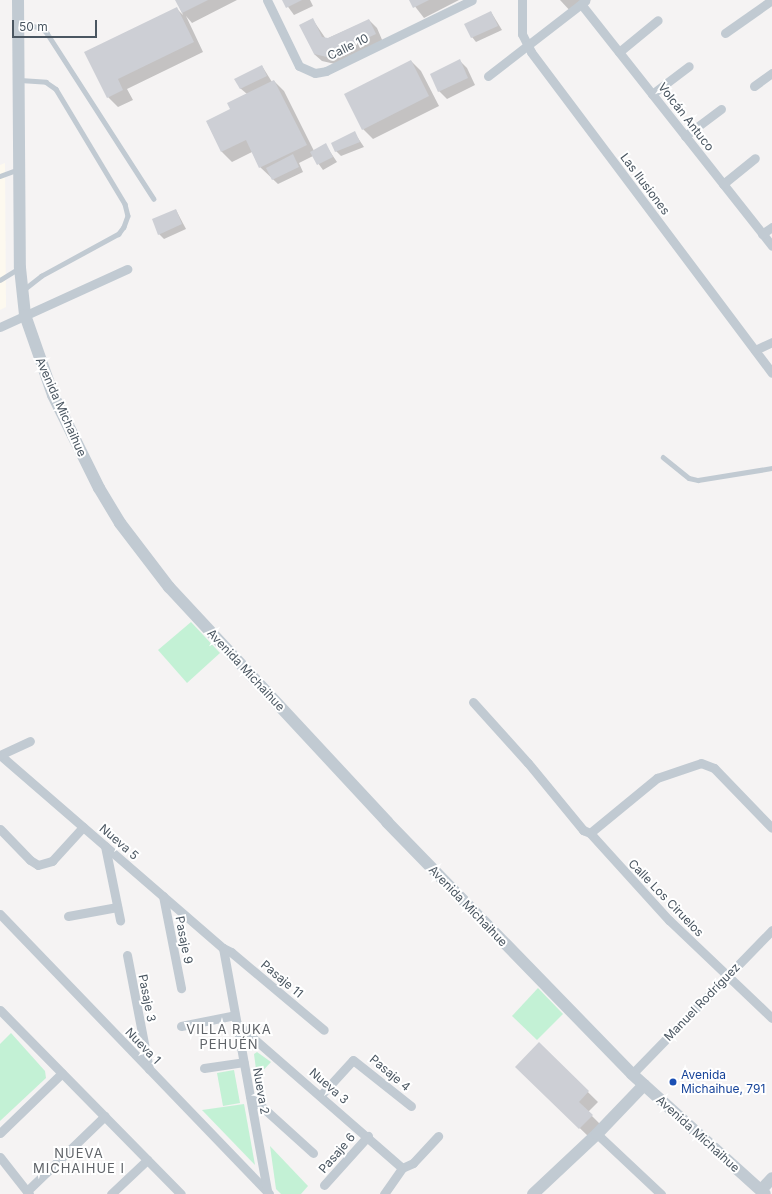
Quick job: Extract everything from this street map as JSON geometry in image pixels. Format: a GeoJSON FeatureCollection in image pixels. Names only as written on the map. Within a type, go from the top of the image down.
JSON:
{"type":"FeatureCollection","features":[{"type":"Feature","properties":{"kind":"street","name":"Avenida Michaihue"},"geometry":{"type":"LineString","coordinates":[[18,0],[20,268],[25,315],[45,375],[66,421],[109,506],[147,561],[387,822],[632,1074],[761,1193]]}},
{"type":"Feature","properties":{"kind":"street","name":"Calle 10"},"geometry":{"type":"LineString","coordinates":[[267,0],[299,66],[315,73],[326,71],[472,0]]}},
{"type":"Feature","properties":{"kind":"street","name":"Las Ilusiones"},"geometry":{"type":"LineString","coordinates":[[522,0],[521,27],[527,45],[772,373]]}},
{"type":"Feature","properties":{"kind":"street"},"geometry":{"type":"LineString","coordinates":[[725,33],[772,0]]}},
{"type":"Feature","properties":{"kind":"street"},"geometry":{"type":"LineString","coordinates":[[488,76],[583,2]]}},
{"type":"Feature","properties":{"kind":"street","name":"Volcán Antuco"},"geometry":{"type":"LineString","coordinates":[[583,2],[619,52],[772,246]]}},
{"type":"Feature","properties":{"kind":"street"},"geometry":{"type":"LineString","coordinates":[[619,52],[658,20]]}},
{"type":"Feature","properties":{"kind":"street"},"geometry":{"type":"LineString","coordinates":[[652,94],[688,66]]}},
{"type":"Feature","properties":{"kind":"street"},"geometry":{"type":"LineString","coordinates":[[754,86],[772,73]]}},
{"type":"Feature","properties":{"kind":"street"},"geometry":{"type":"LineString","coordinates":[[685,136],[721,109]]}},
{"type":"Feature","properties":{"kind":"street"},"geometry":{"type":"LineString","coordinates":[[723,184],[755,158]]}},
{"type":"Feature","properties":{"kind":"street"},"geometry":{"type":"LineString","coordinates":[[762,234],[772,227]]}},
{"type":"Feature","properties":{"kind":"street"},"geometry":{"type":"LineString","coordinates":[[0,327],[127,269]]}},
{"type":"Feature","properties":{"kind":"street"},"geometry":{"type":"LineString","coordinates":[[755,350],[772,342]]}},
{"type":"Feature","properties":{"kind":"street","name":"Calle Los Ciruelos"},"geometry":{"type":"LineString","coordinates":[[473,702],[528,763],[583,830],[590,833],[669,920],[772,1018]]}},
{"type":"Feature","properties":{"kind":"street"},"geometry":{"type":"LineString","coordinates":[[0,755],[30,741]]}},
{"type":"Feature","properties":{"kind":"street","name":"Nueva 5"},"geometry":{"type":"LineString","coordinates":[[0,755],[223,948]]}},
{"type":"Feature","properties":{"kind":"street"},"geometry":{"type":"LineString","coordinates":[[590,833],[657,778],[701,763],[714,768],[772,828]]}},
{"type":"Feature","properties":{"kind":"street"},"geometry":{"type":"LineString","coordinates":[[0,828],[30,860],[38,865],[52,861],[83,827]]}},
{"type":"Feature","properties":{"kind":"street"},"geometry":{"type":"LineString","coordinates":[[105,846],[120,920]]}},
{"type":"Feature","properties":{"kind":"street","name":"Pasaje 9"},"geometry":{"type":"LineString","coordinates":[[163,896],[181,988]]}},
{"type":"Feature","properties":{"kind":"street"},"geometry":{"type":"LineString","coordinates":[[68,916],[117,907]]}},
{"type":"Feature","properties":{"kind":"street","name":"Nueva 1"},"geometry":{"type":"LineString","coordinates":[[0,914],[268,1193]]}},
{"type":"Feature","properties":{"kind":"street","name":"Manuel Rodríguez"},"geometry":{"type":"LineString","coordinates":[[632,1074],[772,930]]}},
{"type":"Feature","properties":{"kind":"street","name":"Nueva 2"},"geometry":{"type":"LineString","coordinates":[[223,948],[268,1193]]}},
{"type":"Feature","properties":{"kind":"street","name":"Pasaje 11"},"geometry":{"type":"LineString","coordinates":[[223,948],[231,952],[324,1030]]}},
{"type":"Feature","properties":{"kind":"street","name":"Pasaje 3"},"geometry":{"type":"LineString","coordinates":[[127,955],[149,1069]]}},
{"type":"Feature","properties":{"kind":"street"},"geometry":{"type":"LineString","coordinates":[[0,1010],[181,1194]]}},
{"type":"Feature","properties":{"kind":"street"},"geometry":{"type":"LineString","coordinates":[[181,1026],[236,1020]]}},
{"type":"Feature","properties":{"kind":"street","name":"Nueva 3"},"geometry":{"type":"LineString","coordinates":[[236,1020],[368,1136],[402,1168]]}},
{"type":"Feature","properties":{"kind":"street","name":"Pasaje 4"},"geometry":{"type":"LineString","coordinates":[[321,1095],[353,1060],[411,1106]]}},
{"type":"Feature","properties":{"kind":"street"},"geometry":{"type":"LineString","coordinates":[[204,1068],[244,1062]]}},
{"type":"Feature","properties":{"kind":"street"},"geometry":{"type":"LineString","coordinates":[[0,1133],[62,1073]]}},
{"type":"Feature","properties":{"kind":"street"},"geometry":{"type":"LineString","coordinates":[[533,1194],[597,1134],[644,1085]]}},
{"type":"Feature","properties":{"kind":"street"},"geometry":{"type":"LineString","coordinates":[[250,1096],[313,1153]]}},
{"type":"Feature","properties":{"kind":"street"},"geometry":{"type":"LineString","coordinates":[[0,1157],[28,1193],[104,1116]]}},
{"type":"Feature","properties":{"kind":"street"},"geometry":{"type":"LineString","coordinates":[[597,1134],[661,1194]]}},
{"type":"Feature","properties":{"kind":"street","name":"Pasaje 6"},"geometry":{"type":"LineString","coordinates":[[324,1185],[368,1136]]}},
{"type":"Feature","properties":{"kind":"street"},"geometry":{"type":"LineString","coordinates":[[384,1194],[402,1168],[413,1163],[438,1136]]}},
{"type":"Feature","properties":{"kind":"street"},"geometry":{"type":"LineString","coordinates":[[111,1194],[147,1160]]}},
{"type":"Feature","properties":{"kind":"street"},"geometry":{"type":"LineString","coordinates":[[761,1193],[772,1178]]}},
{"type":"Feature","properties":{"kind":"lane"},"geometry":{"type":"LineString","coordinates":[[18,23],[42,28],[47,33],[154,199]]}},
{"type":"Feature","properties":{"kind":"lane"},"geometry":{"type":"LineString","coordinates":[[18,80],[46,82],[56,89],[125,204],[128,216],[124,227],[119,234],[38,278],[22,293]]}},
{"type":"Feature","properties":{"kind":"lane"},"geometry":{"type":"LineString","coordinates":[[0,176],[19,169]]}},
{"type":"Feature","properties":{"kind":"lane"},"geometry":{"type":"LineString","coordinates":[[0,280],[20,268]]}},
{"type":"Feature","properties":{"kind":"lane"},"geometry":{"type":"LineString","coordinates":[[663,457],[689,478],[698,480],[772,468]]}},
{"type":"Feature","properties":{"kind":"shaded area"},"geometry":{"type":"Polygon","coordinates":[[[5,163],[6,307],[0,310],[0,165],[5,163]]]}},
{"type":"Feature","properties":{"kind":"green space"},"geometry":{"type":"Polygon","coordinates":[[[191,622],[220,653],[187,683],[158,650],[191,622]]]}},
{"type":"Feature","properties":{"kind":"green space"},"geometry":{"type":"Polygon","coordinates":[[[538,988],[563,1014],[537,1040],[512,1016],[538,988]]]}},
{"type":"Feature","properties":{"kind":"green space"},"geometry":{"type":"Polygon","coordinates":[[[11,1033],[45,1071],[46,1078],[0,1121],[0,1044],[11,1033]]]}},
{"type":"Feature","properties":{"kind":"green space"},"geometry":{"type":"Polygon","coordinates":[[[257,1052],[271,1062],[257,1077],[254,1054],[257,1052]]]}},
{"type":"Feature","properties":{"kind":"green space"},"geometry":{"type":"Polygon","coordinates":[[[234,1070],[240,1103],[223,1106],[217,1073],[234,1070]]]}},
{"type":"Feature","properties":{"kind":"green space"},"geometry":{"type":"Polygon","coordinates":[[[244,1104],[255,1165],[202,1110],[244,1104]]]}},
{"type":"Feature","properties":{"kind":"green space"},"geometry":{"type":"Polygon","coordinates":[[[270,1146],[308,1186],[301,1194],[281,1194],[276,1189],[270,1146]]]}},
{"type":"Feature","properties":{"kind":"building"},"geometry":{"type":"Polygon","coordinates":[[[175,0],[208,0],[182,13],[175,0]]]}},
{"type":"Feature","properties":{"kind":"building"},"geometry":{"type":"Polygon","coordinates":[[[282,0],[302,0],[286,8],[282,0]]]}},
{"type":"Feature","properties":{"kind":"building"},"geometry":{"type":"Polygon","coordinates":[[[409,0],[429,0],[413,8],[409,0]]]}},
{"type":"Feature","properties":{"kind":"building"},"geometry":{"type":"Polygon","coordinates":[[[177,7],[194,42],[118,79],[123,90],[107,98],[84,52],[177,7]]]}},
{"type":"Feature","properties":{"kind":"building"},"geometry":{"type":"Polygon","coordinates":[[[491,11],[498,26],[471,38],[464,24],[491,11]]]}},
{"type":"Feature","properties":{"kind":"building"},"geometry":{"type":"Polygon","coordinates":[[[313,18],[322,37],[328,38],[369,19],[376,34],[327,57],[314,54],[299,25],[313,18]]]}},
{"type":"Feature","properties":{"kind":"building"},"geometry":{"type":"Polygon","coordinates":[[[460,59],[468,78],[438,92],[430,74],[460,59]]]}},
{"type":"Feature","properties":{"kind":"building"},"geometry":{"type":"Polygon","coordinates":[[[411,60],[429,96],[362,130],[344,94],[411,60]]]}},
{"type":"Feature","properties":{"kind":"building"},"geometry":{"type":"Polygon","coordinates":[[[262,65],[267,76],[240,89],[234,79],[262,65]]]}},
{"type":"Feature","properties":{"kind":"building"},"geometry":{"type":"Polygon","coordinates":[[[274,80],[307,145],[259,168],[246,140],[221,152],[206,121],[230,109],[227,103],[274,80]]]}},
{"type":"Feature","properties":{"kind":"building"},"geometry":{"type":"Polygon","coordinates":[[[355,131],[360,142],[335,152],[331,143],[355,131]]]}},
{"type":"Feature","properties":{"kind":"building"},"geometry":{"type":"Polygon","coordinates":[[[326,143],[333,157],[317,165],[310,152],[326,143]]]}},
{"type":"Feature","properties":{"kind":"building"},"geometry":{"type":"Polygon","coordinates":[[[293,154],[299,167],[272,180],[266,168],[293,154]]]}},
{"type":"Feature","properties":{"kind":"building"},"geometry":{"type":"Polygon","coordinates":[[[176,209],[182,224],[158,235],[152,219],[176,209]]]}},
{"type":"Feature","properties":{"kind":"building"},"geometry":{"type":"Polygon","coordinates":[[[539,1042],[589,1091],[579,1102],[593,1115],[579,1129],[515,1067],[539,1042]]]}},
{"type":"Feature","properties":{"kind":"place","name":"Avenida Michaihue, 791"},"geometry":{"type":"Point","coordinates":[673,1082]}},
{"type":"Feature","properties":{"kind":"district","name":"VILLA RUKA PEHUÉN"},"geometry":{"type":"Point","coordinates":[229,1038]}},
{"type":"Feature","properties":{"kind":"district","name":"NUEVA MICHAIHUE I"},"geometry":{"type":"Point","coordinates":[79,1162]}}]}
